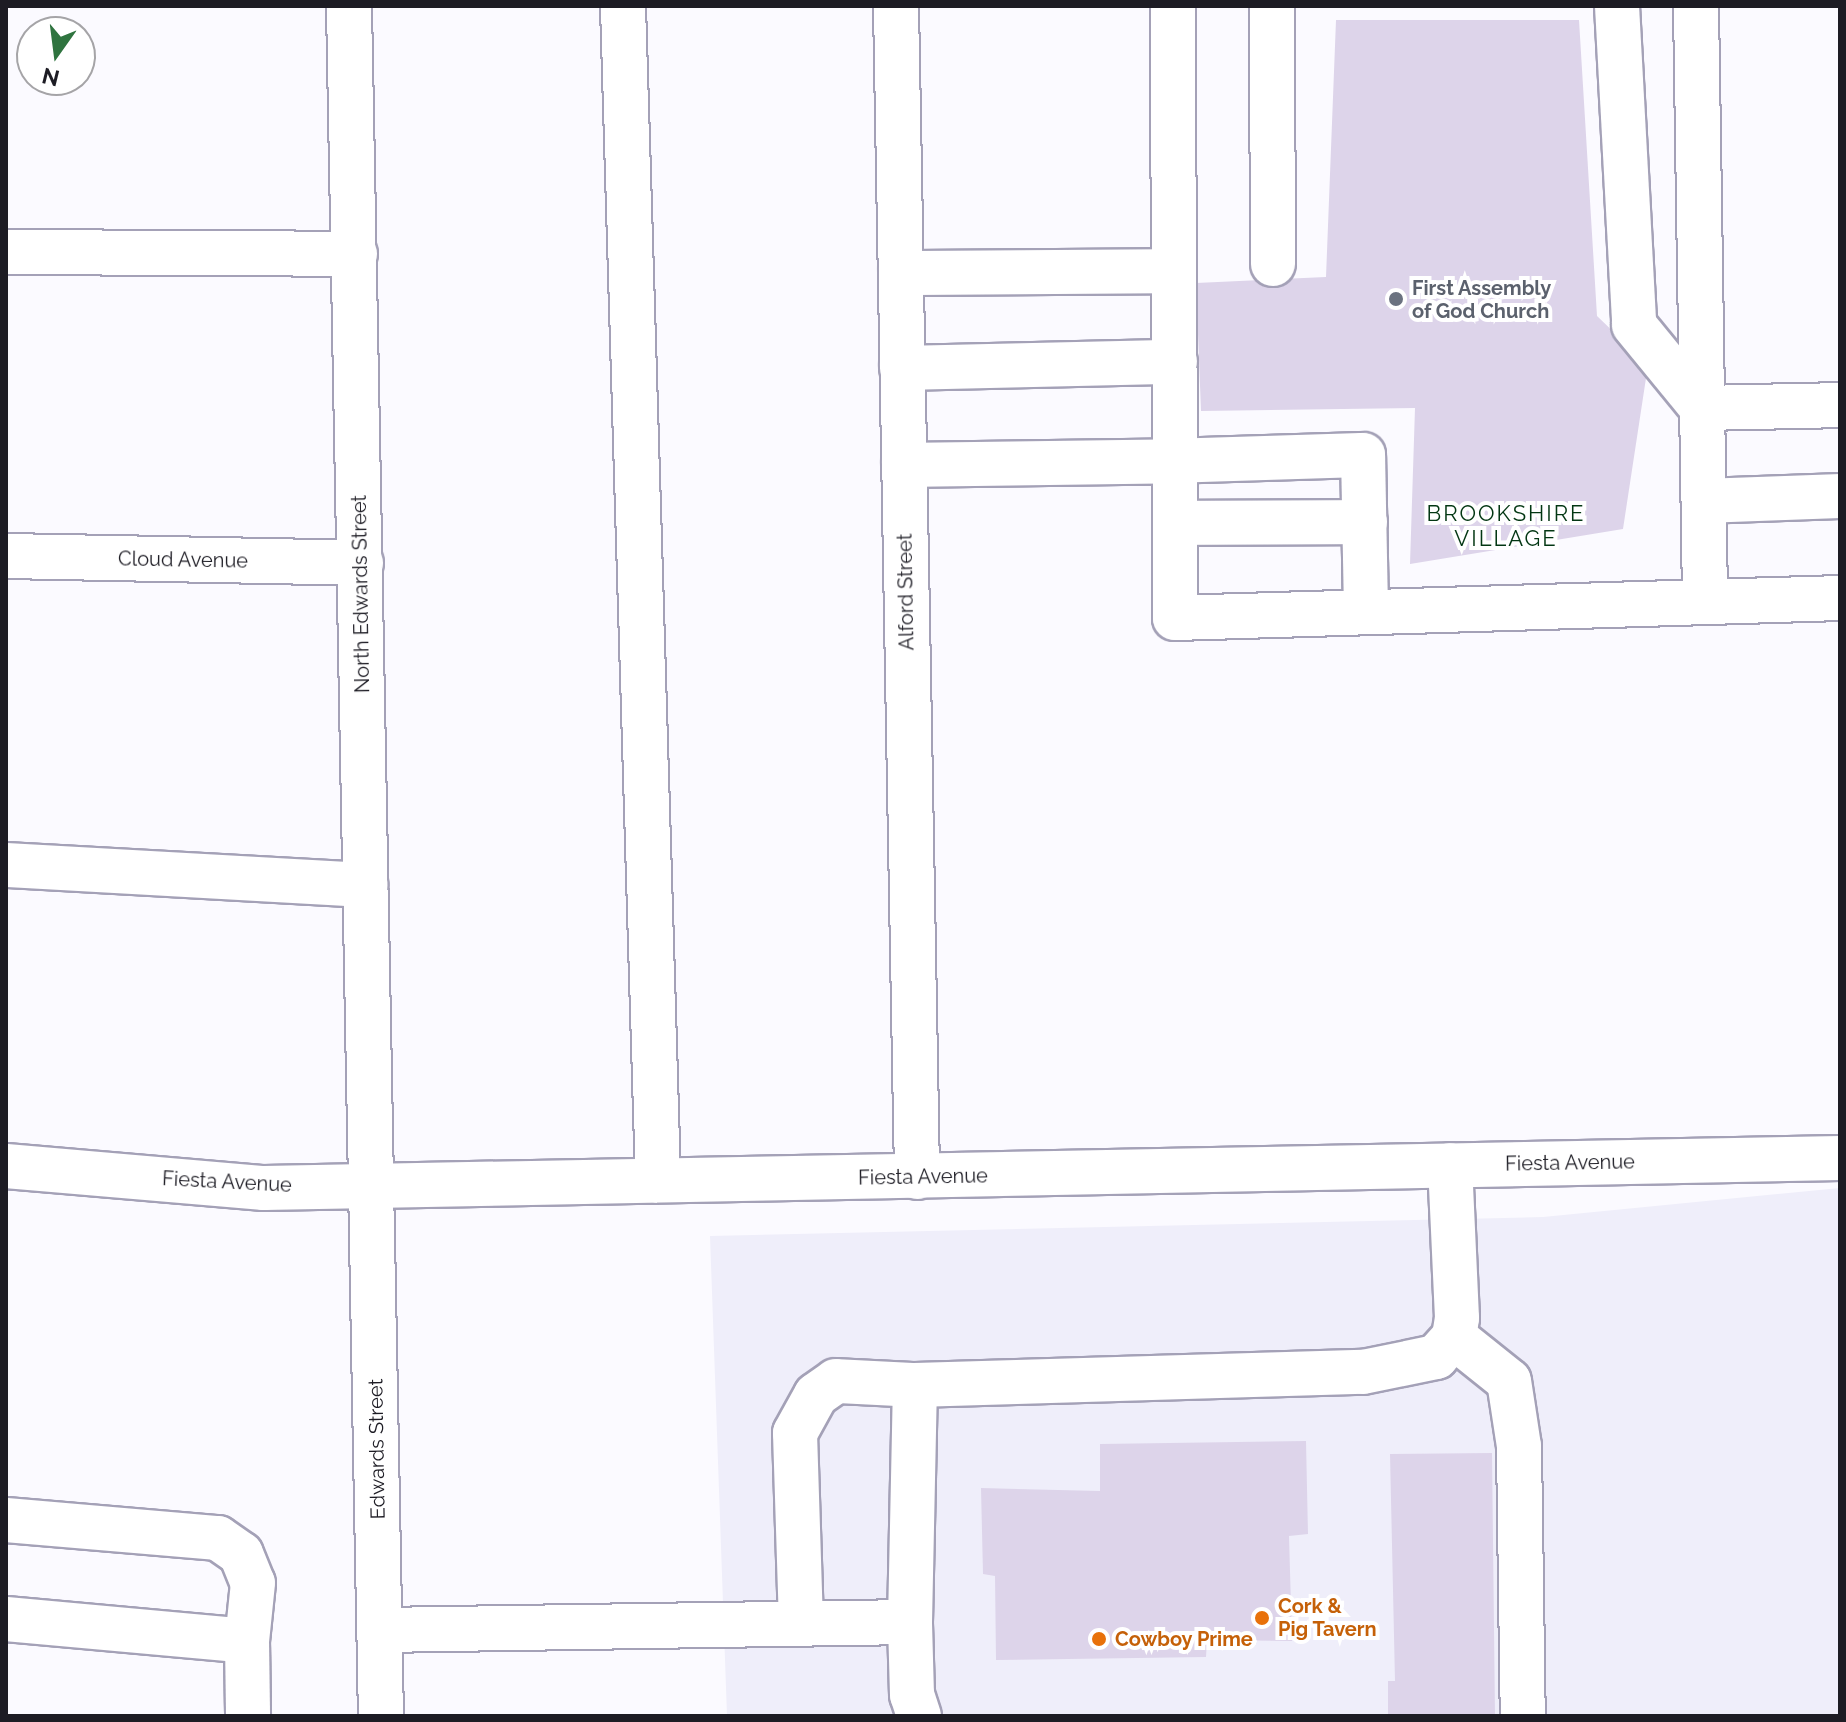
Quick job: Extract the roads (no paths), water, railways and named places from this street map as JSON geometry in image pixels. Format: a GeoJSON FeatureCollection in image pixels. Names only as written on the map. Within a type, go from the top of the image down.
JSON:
{"type":"FeatureCollection","features":[{"type":"Feature","properties":{"kind":"street","name":"North Edwards Street"},"geometry":{"type":"LineString","coordinates":[[349,6],[373,1183]]}},
{"type":"Feature","properties":{"kind":"street"},"geometry":{"type":"LineString","coordinates":[[623,6],[658,1180]]}},
{"type":"Feature","properties":{"kind":"street","name":"Alford Street"},"geometry":{"type":"LineString","coordinates":[[896,6],[917,1177]]}},
{"type":"Feature","properties":{"kind":"street"},"geometry":{"type":"LineString","coordinates":[[1173,6],[1175,618],[1840,598]]}},
{"type":"Feature","properties":{"kind":"street"},"geometry":{"type":"LineString","coordinates":[[1272,6],[1273,264]]}},
{"type":"Feature","properties":{"kind":"street"},"geometry":{"type":"LineString","coordinates":[[1617,6],[1634,325],[1702,408]]}},
{"type":"Feature","properties":{"kind":"street"},"geometry":{"type":"LineString","coordinates":[[1696,6],[1705,602]]}},
{"type":"Feature","properties":{"kind":"street"},"geometry":{"type":"LineString","coordinates":[[6,252],[355,254]]}},
{"type":"Feature","properties":{"kind":"street"},"geometry":{"type":"LineString","coordinates":[[901,273],[1174,271]]}},
{"type":"Feature","properties":{"kind":"street"},"geometry":{"type":"LineString","coordinates":[[902,368],[1175,362]]}},
{"type":"Feature","properties":{"kind":"street"},"geometry":{"type":"LineString","coordinates":[[1702,408],[1840,405]]}},
{"type":"Feature","properties":{"kind":"street"},"geometry":{"type":"LineString","coordinates":[[904,465],[1363,455],[1366,610]]}},
{"type":"Feature","properties":{"kind":"street"},"geometry":{"type":"LineString","coordinates":[[1704,501],[1840,496]]}},
{"type":"Feature","properties":{"kind":"street"},"geometry":{"type":"LineString","coordinates":[[1176,523],[1365,522]]}},
{"type":"Feature","properties":{"kind":"street","name":"Cloud Avenue"},"geometry":{"type":"LineString","coordinates":[[6,556],[361,563]]}},
{"type":"Feature","properties":{"kind":"street"},"geometry":{"type":"LineString","coordinates":[[6,865],[365,885]]}},
{"type":"Feature","properties":{"kind":"street","name":"Fiesta Avenue"},"geometry":{"type":"LineString","coordinates":[[6,1166],[264,1188],[373,1183],[917,1177],[1840,1158]]}},
{"type":"Feature","properties":{"kind":"street"},"geometry":{"type":"LineString","coordinates":[[801,1624],[795,1433],[816,1395],[836,1381],[915,1385],[1363,1372],[1436,1357],[1454,1337],[1450,1165]]}},
{"type":"Feature","properties":{"kind":"street","name":"Edwards Street"},"geometry":{"type":"LineString","coordinates":[[373,1183],[381,1716]]}},
{"type":"Feature","properties":{"kind":"street"},"geometry":{"type":"LineString","coordinates":[[1454,1337],[1509,1381],[1519,1446],[1523,1716]]}},
{"type":"Feature","properties":{"kind":"street"},"geometry":{"type":"LineString","coordinates":[[915,1385],[910,1622],[912,1695],[919,1716]]}},
{"type":"Feature","properties":{"kind":"street"},"geometry":{"type":"LineString","coordinates":[[6,1520],[218,1538],[241,1554],[253,1583],[247,1641],[248,1716]]}},
{"type":"Feature","properties":{"kind":"street"},"geometry":{"type":"LineString","coordinates":[[6,1619],[247,1641]]}},
{"type":"Feature","properties":{"kind":"street"},"geometry":{"type":"LineString","coordinates":[[379,1630],[910,1622]]}},
{"type":"Feature","properties":{"kind":"place","name":"First Assembly of God Church"},"geometry":{"type":"Point","coordinates":[1396,299]}},
{"type":"Feature","properties":{"kind":"place","name":"Cork & Pig Tavern"},"geometry":{"type":"Point","coordinates":[1262,1618]}},
{"type":"Feature","properties":{"kind":"place","name":"Cowboy Prime"},"geometry":{"type":"Point","coordinates":[1099,1639]}},
{"type":"Feature","properties":{"kind":"district","name":"BROOKSHIRE VILLAGE"},"geometry":{"type":"Point","coordinates":[1506,526]}}]}
